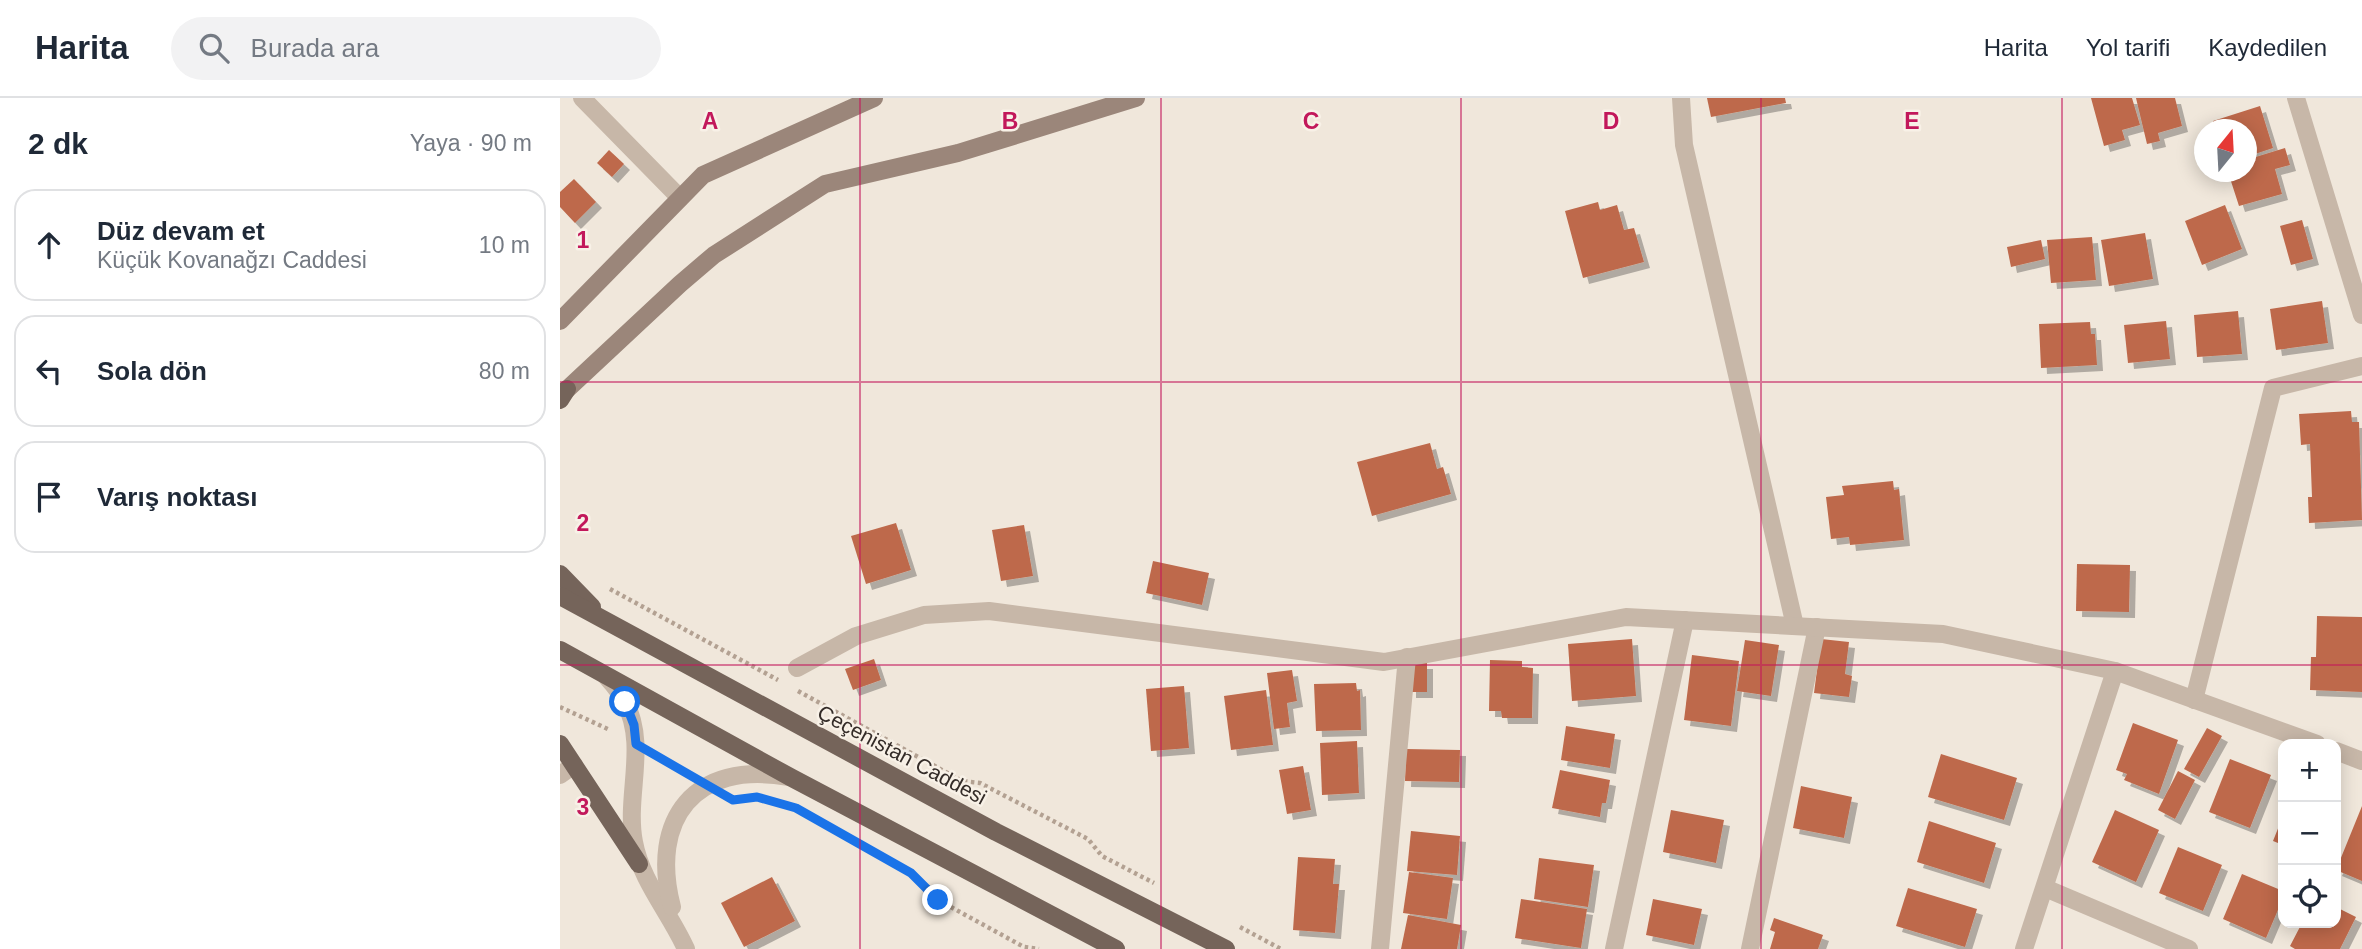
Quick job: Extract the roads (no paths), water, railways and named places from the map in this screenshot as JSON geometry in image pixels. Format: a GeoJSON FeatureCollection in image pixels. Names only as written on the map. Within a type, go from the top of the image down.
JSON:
{"type":"FeatureCollection","features":[{"type":"Feature","properties":{"kind":"main road"},"geometry":{"type":"LineString","coordinates":[[560,321],[703,175],[874,98]]}},
{"type":"Feature","properties":{"kind":"main road"},"geometry":{"type":"LineString","coordinates":[[562,395],[714,255],[825,184],[958,153],[1136,98]]}},
{"type":"Feature","properties":{"kind":"main road"},"geometry":{"type":"LineString","coordinates":[[560,574],[610,624]]}},
{"type":"Feature","properties":{"kind":"main road","name":"Çeçenistan Caddesi"},"geometry":{"type":"LineString","coordinates":[[560,596],[996,832],[1226,949]]}},
{"type":"Feature","properties":{"kind":"main road"},"geometry":{"type":"LineString","coordinates":[[560,650],[792,778],[1116,949]]}},
{"type":"Feature","properties":{"kind":"main road"},"geometry":{"type":"LineString","coordinates":[[560,663],[607,676]]}},
{"type":"Feature","properties":{"kind":"main road"},"geometry":{"type":"LineString","coordinates":[[560,744],[567,770],[639,864]]}},
{"type":"Feature","properties":{"kind":"street"},"geometry":{"type":"LineString","coordinates":[[582,98],[680,198]]}},
{"type":"Feature","properties":{"kind":"street"},"geometry":{"type":"LineString","coordinates":[[1681,98],[1684,145],[1795,626]]}},
{"type":"Feature","properties":{"kind":"street"},"geometry":{"type":"LineString","coordinates":[[2296,98],[2362,316]]}},
{"type":"Feature","properties":{"kind":"street"},"geometry":{"type":"LineString","coordinates":[[2194,699],[2273,388],[2362,366]]}},
{"type":"Feature","properties":{"kind":"street"},"geometry":{"type":"LineString","coordinates":[[797,668],[856,636],[924,615],[989,611],[1384,662],[1626,618],[1685,620],[1943,634],[2115,671],[2303,739]]}},
{"type":"Feature","properties":{"kind":"street"},"geometry":{"type":"LineString","coordinates":[[1614,949],[1685,620]]}},
{"type":"Feature","properties":{"kind":"street"},"geometry":{"type":"LineString","coordinates":[[1749,949],[1816,627]]}},
{"type":"Feature","properties":{"kind":"street"},"geometry":{"type":"LineString","coordinates":[[1380,949],[1407,657]]}},
{"type":"Feature","properties":{"kind":"street"},"geometry":{"type":"LineString","coordinates":[[2024,949],[2115,671]]}},
{"type":"Feature","properties":{"kind":"street"},"geometry":{"type":"LineString","coordinates":[[607,676],[625,702],[634,725],[636,744],[632,819],[639,864],[686,949]]}},
{"type":"Feature","properties":{"kind":"street"},"geometry":{"type":"LineString","coordinates":[[2341,753],[2362,761]]}},
{"type":"Feature","properties":{"kind":"street"},"geometry":{"type":"LineString","coordinates":[[678,931],[666,886],[666,844],[684,804],[722,779],[743,774],[768,773],[792,778]]}},
{"type":"Feature","properties":{"kind":"street"},"geometry":{"type":"LineString","coordinates":[[2045,888],[2189,949]]}}]}
